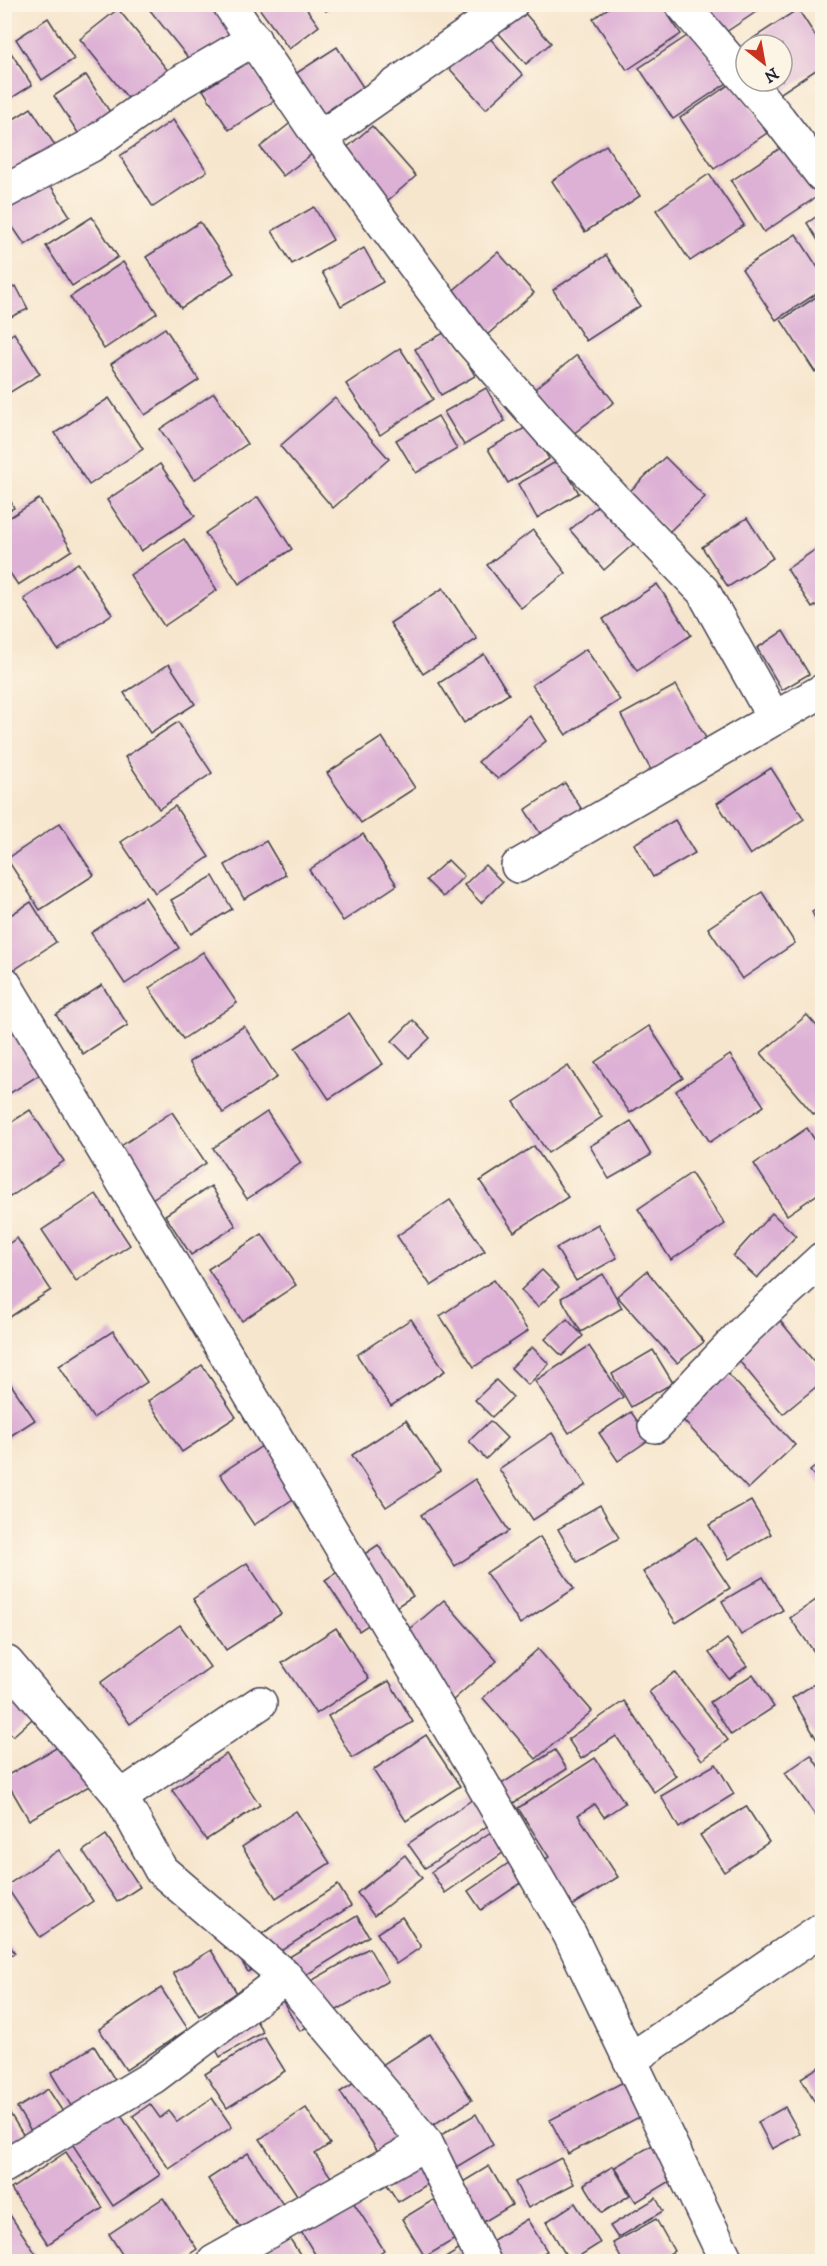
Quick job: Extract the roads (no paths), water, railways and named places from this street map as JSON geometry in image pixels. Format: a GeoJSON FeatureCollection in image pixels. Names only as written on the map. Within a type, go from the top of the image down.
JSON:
{"type":"FeatureCollection","features":[{"type":"Feature","properties":{"kind":"street"},"geometry":{"type":"LineString","coordinates":[[229,4],[320,138],[468,339],[551,433],[703,591],[774,718]]}},
{"type":"Feature","properties":{"kind":"street"},"geometry":{"type":"LineString","coordinates":[[320,138],[511,4]]}},
{"type":"Feature","properties":{"kind":"street"},"geometry":{"type":"LineString","coordinates":[[682,4],[779,119],[822,176]]}},
{"type":"Feature","properties":{"kind":"street"},"geometry":{"type":"LineString","coordinates":[[4,192],[90,146],[179,83],[254,39]]}},
{"type":"Feature","properties":{"kind":"street"},"geometry":{"type":"LineString","coordinates":[[518,866],[822,691]]}},
{"type":"Feature","properties":{"kind":"street"},"geometry":{"type":"LineString","coordinates":[[4,983],[471,1764],[570,1935],[727,2262]]}},
{"type":"Feature","properties":{"kind":"street"},"geometry":{"type":"LineString","coordinates":[[655,1426],[748,1327],[822,1259]]}},
{"type":"Feature","properties":{"kind":"street"},"geometry":{"type":"LineString","coordinates":[[5,1664],[121,1797],[161,1870],[286,1977],[426,2143],[484,2262]]}},
{"type":"Feature","properties":{"kind":"street"},"geometry":{"type":"LineString","coordinates":[[121,1797],[260,1703]]}},
{"type":"Feature","properties":{"kind":"street"},"geometry":{"type":"LineString","coordinates":[[630,2061],[822,1929]]}},
{"type":"Feature","properties":{"kind":"street"},"geometry":{"type":"LineString","coordinates":[[4,2166],[153,2077],[286,1977]]}},
{"type":"Feature","properties":{"kind":"street"},"geometry":{"type":"LineString","coordinates":[[214,2262],[426,2143]]}}]}
